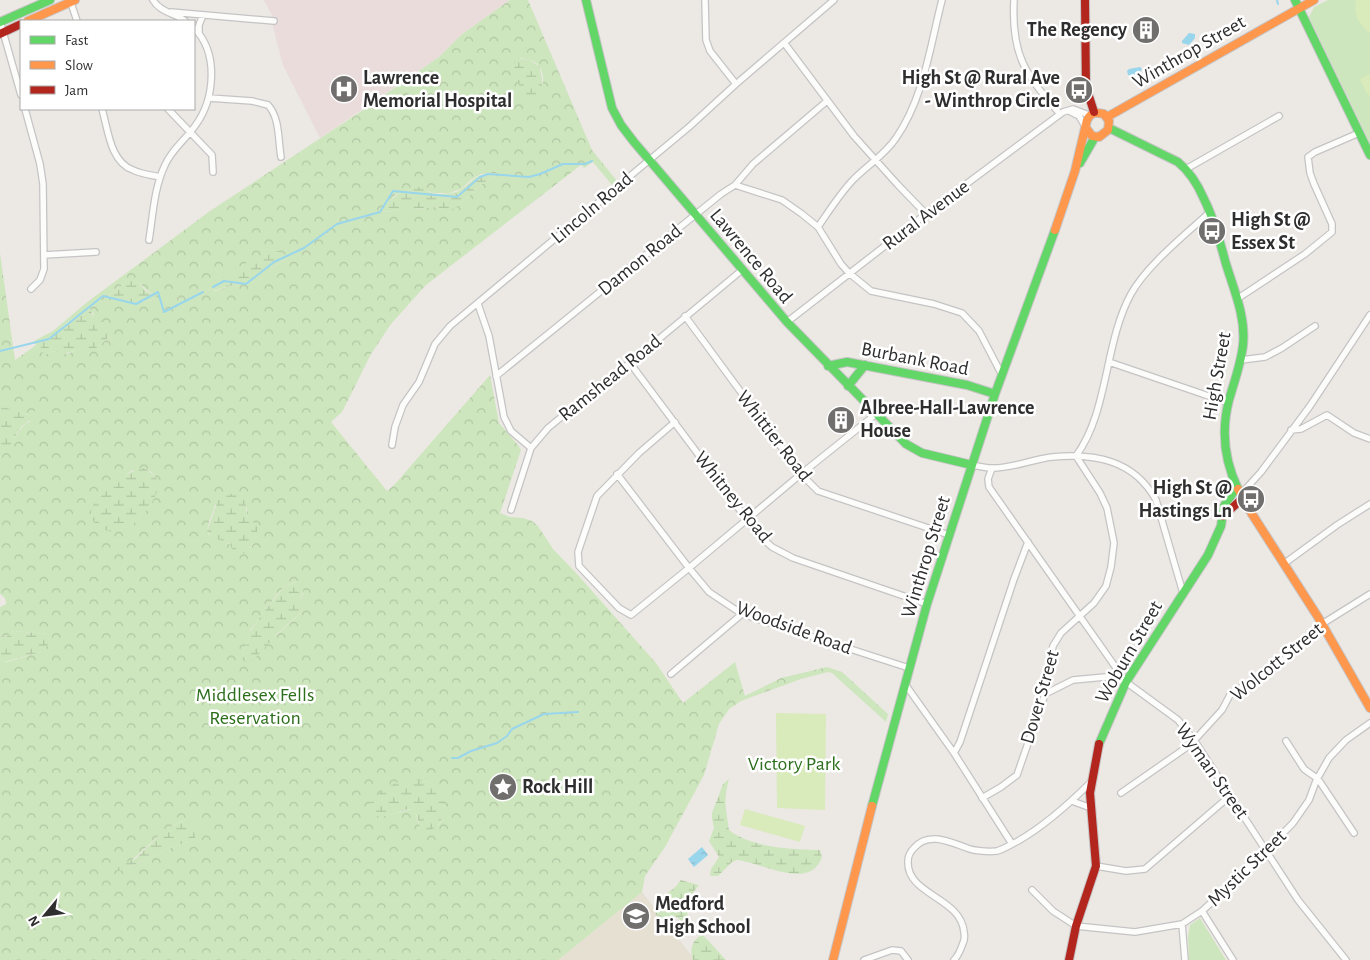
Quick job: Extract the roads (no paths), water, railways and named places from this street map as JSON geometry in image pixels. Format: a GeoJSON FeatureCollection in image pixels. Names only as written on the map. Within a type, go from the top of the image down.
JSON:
{"type":"FeatureCollection","features":[{"type":"Feature","properties":{"kind":"main road"},"geometry":{"type":"LineString","coordinates":[[0,22],[50,0]]}},
{"type":"Feature","properties":{"kind":"main road","name":"Lawrence Road"},"geometry":{"type":"LineString","coordinates":[[586,0],[612,108],[621,125],[649,160],[787,322],[906,444],[914,450],[972,465]]}},
{"type":"Feature","properties":{"kind":"main road"},"geometry":{"type":"LineString","coordinates":[[1085,0],[1086,87],[1092,114]]}},
{"type":"Feature","properties":{"kind":"main road"},"geometry":{"type":"LineString","coordinates":[[1295,0],[1370,155]]}},
{"type":"Feature","properties":{"kind":"main road","name":"Winthrop Street"},"geometry":{"type":"LineString","coordinates":[[1107,117],[1314,0]]}},
{"type":"Feature","properties":{"kind":"main road"},"geometry":{"type":"LineString","coordinates":[[30,20],[72,1]]}},
{"type":"Feature","properties":{"kind":"main road"},"geometry":{"type":"LineString","coordinates":[[2,33],[20,24]]}},
{"type":"Feature","properties":{"kind":"main road"},"geometry":{"type":"LineString","coordinates":[[1101,112],[1107,117],[1110,121],[1109,128],[1104,134],[1096,137],[1090,134],[1086,127],[1086,122],[1092,114],[1101,112]]}},
{"type":"Feature","properties":{"kind":"main road","name":"Winthrop Street"},"geometry":{"type":"LineString","coordinates":[[833,960],[852,881],[927,604],[995,394],[1075,171],[1086,127]]}},
{"type":"Feature","properties":{"kind":"main road","name":"High Street"},"geometry":{"type":"LineString","coordinates":[[1109,128],[1166,155],[1186,169],[1196,183],[1210,212],[1237,299],[1243,329],[1241,360],[1224,424],[1224,446],[1229,466],[1240,493],[1257,523],[1285,563],[1370,708]]}},
{"type":"Feature","properties":{"kind":"main road","name":"Winthrop Street"},"geometry":{"type":"LineString","coordinates":[[1075,171],[1096,137]]}},
{"type":"Feature","properties":{"kind":"main road","name":"Burbank Road"},"geometry":{"type":"LineString","coordinates":[[828,366],[847,362],[865,365],[967,385],[995,394]]}},
{"type":"Feature","properties":{"kind":"main road"},"geometry":{"type":"LineString","coordinates":[[848,386],[865,365]]}},
{"type":"Feature","properties":{"kind":"main road"},"geometry":{"type":"LineString","coordinates":[[1223,516],[1240,493]]}},
{"type":"Feature","properties":{"kind":"main road","name":"Woburn Street"},"geometry":{"type":"LineString","coordinates":[[1069,960],[1076,926],[1096,866],[1090,794],[1098,746],[1126,682],[1216,540],[1224,506],[1240,493]]}},
{"type":"Feature","properties":{"kind":"street"},"geometry":{"type":"LineString","coordinates":[[153,0],[161,10],[171,12],[274,20]]}},
{"type":"Feature","properties":{"kind":"street"},"geometry":{"type":"LineString","coordinates":[[705,0],[706,40],[710,51],[736,84]]}},
{"type":"Feature","properties":{"kind":"street"},"geometry":{"type":"LineString","coordinates":[[818,227],[853,179],[875,161],[895,140],[909,117],[920,86],[942,0]]}},
{"type":"Feature","properties":{"kind":"street"},"geometry":{"type":"LineString","coordinates":[[1014,0],[1013,31],[1021,60],[1034,84],[1060,114]]}},
{"type":"Feature","properties":{"kind":"street"},"geometry":{"type":"LineString","coordinates":[[72,1],[77,20]]}},
{"type":"Feature","properties":{"kind":"street","name":"Lincoln Road"},"geometry":{"type":"LineString","coordinates":[[392,445],[395,427],[403,405],[419,382],[435,344],[450,326],[689,128],[831,1]]}},
{"type":"Feature","properties":{"kind":"street"},"geometry":{"type":"LineString","coordinates":[[171,12],[184,20]]}},
{"type":"Feature","properties":{"kind":"street"},"geometry":{"type":"LineString","coordinates":[[199,33],[199,22],[203,15]]}},
{"type":"Feature","properties":{"kind":"street"},"geometry":{"type":"LineString","coordinates":[[0,22],[20,92]]}},
{"type":"Feature","properties":{"kind":"street"},"geometry":{"type":"LineString","coordinates":[[149,240],[160,177],[167,159],[204,112],[209,98],[209,56],[207,48],[195,29]]}},
{"type":"Feature","properties":{"kind":"street"},"geometry":{"type":"LineString","coordinates":[[785,44],[875,161],[926,214]]}},
{"type":"Feature","properties":{"kind":"street"},"geometry":{"type":"LineString","coordinates":[[209,98],[268,104],[274,113],[276,121],[281,157]]}},
{"type":"Feature","properties":{"kind":"street","name":"Damon Road"},"geometry":{"type":"LineString","coordinates":[[496,376],[735,184],[753,164],[827,101]]}},
{"type":"Feature","properties":{"kind":"street"},"geometry":{"type":"LineString","coordinates":[[1066,110],[1073,108],[1092,114]]}},
{"type":"Feature","properties":{"kind":"street"},"geometry":{"type":"LineString","coordinates":[[25,110],[41,173],[43,193],[44,255],[42,275],[30,289]]}},
{"type":"Feature","properties":{"kind":"street"},"geometry":{"type":"LineString","coordinates":[[102,110],[114,151],[120,162],[133,171],[160,177]]}},
{"type":"Feature","properties":{"kind":"street"},"geometry":{"type":"LineString","coordinates":[[169,110],[212,155],[213,172]]}},
{"type":"Feature","properties":{"kind":"street"},"geometry":{"type":"LineString","coordinates":[[1066,110],[1079,116],[1086,127]]}},
{"type":"Feature","properties":{"kind":"street","name":"Rural Avenue"},"geometry":{"type":"LineString","coordinates":[[787,322],[926,214],[1066,110]]}},
{"type":"Feature","properties":{"kind":"street"},"geometry":{"type":"LineString","coordinates":[[1186,169],[1279,116]]}},
{"type":"Feature","properties":{"kind":"street"},"geometry":{"type":"LineString","coordinates":[[1237,299],[1305,254],[1332,232],[1331,220],[1310,173],[1308,157],[1315,152],[1359,133]]}},
{"type":"Feature","properties":{"kind":"street"},"geometry":{"type":"LineString","coordinates":[[735,184],[782,200],[818,227],[841,264],[871,291],[934,304],[962,313],[979,332],[1002,375]]}},
{"type":"Feature","properties":{"kind":"street"},"geometry":{"type":"LineString","coordinates":[[1076,456],[1092,426],[1122,316],[1131,294],[1149,270],[1210,212]]}},
{"type":"Feature","properties":{"kind":"street"},"geometry":{"type":"LineString","coordinates":[[44,255],[96,252]]}},
{"type":"Feature","properties":{"kind":"street","name":"Ramshead Road"},"geometry":{"type":"LineString","coordinates":[[511,510],[531,448],[548,428],[742,270]]}},
{"type":"Feature","properties":{"kind":"street"},"geometry":{"type":"LineString","coordinates":[[478,304],[489,336],[504,416],[511,431],[531,448]]}},
{"type":"Feature","properties":{"kind":"street"},"geometry":{"type":"LineString","coordinates":[[1240,493],[1261,472],[1310,406],[1370,315]]}},
{"type":"Feature","properties":{"kind":"street","name":"Whittier Road"},"geometry":{"type":"LineString","coordinates":[[685,316],[801,474],[818,491],[949,535]]}},
{"type":"Feature","properties":{"kind":"street"},"geometry":{"type":"LineString","coordinates":[[1241,360],[1265,356],[1282,348],[1315,326]]}},
{"type":"Feature","properties":{"kind":"street"},"geometry":{"type":"LineString","coordinates":[[1109,362],[1229,403]]}},
{"type":"Feature","properties":{"kind":"street","name":"Whitney Road"},"geometry":{"type":"LineString","coordinates":[[630,363],[747,519],[772,547],[793,558],[927,604]]}},
{"type":"Feature","properties":{"kind":"street"},"geometry":{"type":"LineString","coordinates":[[675,422],[617,474],[596,496],[578,552],[579,566],[619,608],[631,615],[876,414]]}},
{"type":"Feature","properties":{"kind":"street"},"geometry":{"type":"LineString","coordinates":[[1291,430],[1301,429],[1327,415],[1354,433],[1370,439]]}},
{"type":"Feature","properties":{"kind":"street"},"geometry":{"type":"LineString","coordinates":[[972,465],[992,468],[1051,457],[1076,456],[1098,458],[1122,466],[1140,478],[1150,489],[1161,513],[1182,593]]}},
{"type":"Feature","properties":{"kind":"street","name":"Dover Street"},"geometry":{"type":"LineString","coordinates":[[982,798],[1017,775],[1045,694],[1053,646],[1061,633],[1094,603],[1106,586],[1114,543],[1107,508],[1100,493],[1076,456]]}},
{"type":"Feature","properties":{"kind":"street","name":"Wyman Street"},"geometry":{"type":"LineString","coordinates":[[992,468],[988,479],[990,487],[1126,682],[1178,720],[1194,740],[1298,900],[1346,960]]}},
{"type":"Feature","properties":{"kind":"street","name":"Woodside Road"},"geometry":{"type":"LineString","coordinates":[[617,474],[709,592],[742,614],[909,668]]}},
{"type":"Feature","properties":{"kind":"street"},"geometry":{"type":"LineString","coordinates":[[1285,563],[1370,504]]}},
{"type":"Feature","properties":{"kind":"street"},"geometry":{"type":"LineString","coordinates":[[954,753],[960,742],[1028,542]]}},
{"type":"Feature","properties":{"kind":"street","name":"Wolcott Street"},"geometry":{"type":"LineString","coordinates":[[1121,793],[1190,746],[1222,710],[1231,693],[1260,678],[1278,665],[1322,624],[1370,594]]}},
{"type":"Feature","properties":{"kind":"street"},"geometry":{"type":"LineString","coordinates":[[671,674],[742,614]]}},
{"type":"Feature","properties":{"kind":"street"},"geometry":{"type":"LineString","coordinates":[[1045,694],[1073,680],[1104,677],[1126,682]]}},
{"type":"Feature","properties":{"kind":"street"},"geometry":{"type":"LineString","coordinates":[[905,684],[954,753],[1012,844]]}},
{"type":"Feature","properties":{"kind":"street","name":"Mystic Street"},"geometry":{"type":"LineString","coordinates":[[1076,926],[1135,932],[1182,924],[1202,911],[1293,823],[1309,800],[1329,758],[1346,740],[1370,723]]}},
{"type":"Feature","properties":{"kind":"street"},"geometry":{"type":"LineString","coordinates":[[1286,741],[1304,769],[1318,778],[1354,833]]}},
{"type":"Feature","properties":{"kind":"street"},"geometry":{"type":"LineString","coordinates":[[954,960],[958,956],[965,939],[964,924],[957,913],[947,904],[916,883],[908,868],[908,856],[914,846],[935,838],[951,841],[968,849],[997,851],[1034,832],[1072,801],[1092,781]]}},
{"type":"Feature","properties":{"kind":"street"},"geometry":{"type":"LineString","coordinates":[[1096,866],[1126,871],[1145,869],[1231,796]]}},
{"type":"Feature","properties":{"kind":"street"},"geometry":{"type":"LineString","coordinates":[[1072,801],[1091,808]]}},
{"type":"Feature","properties":{"kind":"street"},"geometry":{"type":"LineString","coordinates":[[1032,890],[1053,911],[1076,926]]}},
{"type":"Feature","properties":{"kind":"street"},"geometry":{"type":"LineString","coordinates":[[1202,911],[1234,960]]}},
{"type":"Feature","properties":{"kind":"street"},"geometry":{"type":"LineString","coordinates":[[1182,924],[1185,960]]}},
{"type":"Feature","properties":{"kind":"street"},"geometry":{"type":"LineString","coordinates":[[864,960],[892,950],[901,951],[908,960]]}},
{"type":"Feature","properties":{"kind":"water"},"geometry":{"type":"Polygon","coordinates":[[[1189,33],[1195,34],[1195,38],[1189,45],[1182,43],[1182,41],[1189,33]]]}},
{"type":"Feature","properties":{"kind":"water"},"geometry":{"type":"Polygon","coordinates":[[[1140,67],[1142,69],[1138,77],[1128,75],[1127,71],[1129,69],[1140,67]]]}},
{"type":"Feature","properties":{"kind":"water"},"geometry":{"type":"Polygon","coordinates":[[[702,847],[708,855],[694,867],[688,859],[702,847]]]}},
{"type":"Feature","properties":{"kind":"waterway"},"geometry":{"type":"LineString","coordinates":[[1277,0],[1278,4]]}},
{"type":"Feature","properties":{"kind":"waterway"},"geometry":{"type":"LineString","coordinates":[[213,287],[224,281],[246,284],[274,262],[304,248],[337,224],[380,212],[393,191],[457,197],[480,177],[488,174],[529,177],[563,164],[585,164],[592,161]]}},
{"type":"Feature","properties":{"kind":"waterway"},"geometry":{"type":"LineString","coordinates":[[0,351],[49,339],[103,296],[136,304],[158,292],[164,312],[203,292]]}},
{"type":"Feature","properties":{"kind":"waterway"},"geometry":{"type":"LineString","coordinates":[[452,758],[458,758],[471,751],[497,743],[507,736],[512,729],[544,714],[578,712]]}},
{"type":"Feature","properties":{"kind":"place","name":"The Regency"},"geometry":{"type":"Point","coordinates":[1146,30]}},
{"type":"Feature","properties":{"kind":"place","name":"Lawrence Memorial Hospital"},"geometry":{"type":"Point","coordinates":[344,89]}},
{"type":"Feature","properties":{"kind":"place","name":"High St @ Rural Ave - Winthrop Circle"},"geometry":{"type":"Point","coordinates":[1079,90]}},
{"type":"Feature","properties":{"kind":"place","name":"High St @ Essex St"},"geometry":{"type":"Point","coordinates":[1212,231]}},
{"type":"Feature","properties":{"kind":"place","name":"Albree-Hall-Lawrence House"},"geometry":{"type":"Point","coordinates":[841,420]}},
{"type":"Feature","properties":{"kind":"place","name":"High St @ Hastings Ln"},"geometry":{"type":"Point","coordinates":[1251,499]}},
{"type":"Feature","properties":{"kind":"place","name":"Rock Hill"},"geometry":{"type":"Point","coordinates":[503,787]}},
{"type":"Feature","properties":{"kind":"place","name":"Medford High School"},"geometry":{"type":"Point","coordinates":[636,916]}},
{"type":"Feature","properties":{"kind":"park label","name":"Middlesex Fells Reservation"},"geometry":{"type":"Point","coordinates":[255,706]}},
{"type":"Feature","properties":{"kind":"park label","name":"Victory Park"},"geometry":{"type":"Point","coordinates":[794,764]}}]}
